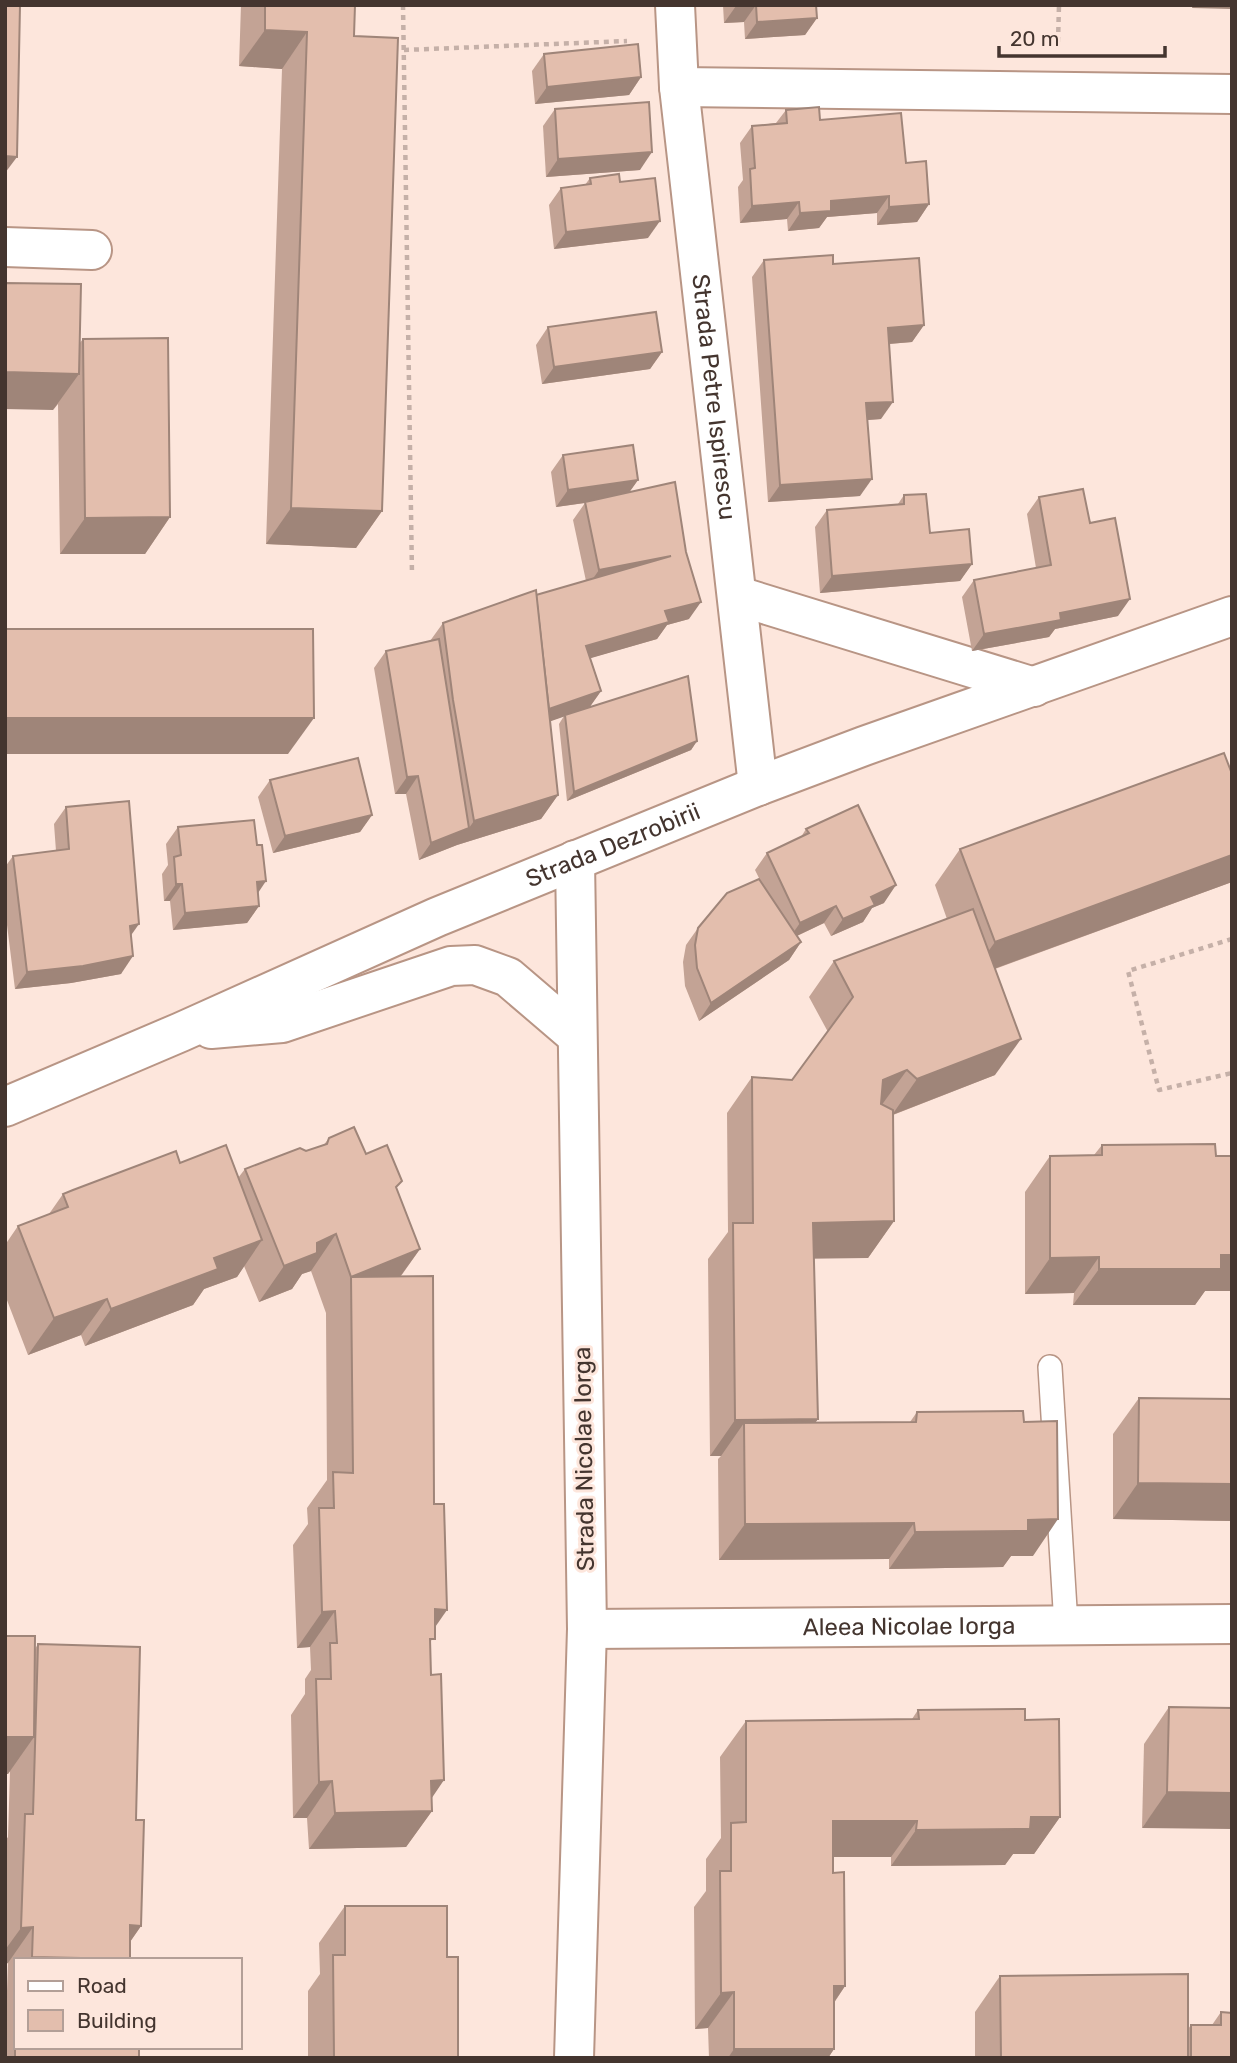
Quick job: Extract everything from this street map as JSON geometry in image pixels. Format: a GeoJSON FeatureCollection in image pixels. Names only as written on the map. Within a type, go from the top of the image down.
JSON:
{"type":"FeatureCollection","features":[{"type":"Feature","properties":{"kind":"street","name":"Strada Petre Ispirescu"},"geometry":{"type":"LineString","coordinates":[[676,22],[679,87],[758,786]]}},
{"type":"Feature","properties":{"kind":"street"},"geometry":{"type":"LineString","coordinates":[[679,87],[1232,94]]}},
{"type":"Feature","properties":{"kind":"street"},"geometry":{"type":"LineString","coordinates":[[5,247],[92,250]]}},
{"type":"Feature","properties":{"kind":"street"},"geometry":{"type":"LineString","coordinates":[[738,596],[1034,687]]}},
{"type":"Feature","properties":{"kind":"street","name":"Strada Dezrobirii"},"geometry":{"type":"LineString","coordinates":[[5,1107],[437,917],[758,786],[1232,616]]}},
{"type":"Feature","properties":{"kind":"street","name":"Strada Nicolae Iorga"},"geometry":{"type":"LineString","coordinates":[[574,2058],[587,1629],[575,860]]}},
{"type":"Feature","properties":{"kind":"street"},"geometry":{"type":"LineString","coordinates":[[181,1031],[282,1023],[450,966],[475,965],[508,976],[577,1036]]}},
{"type":"Feature","properties":{"kind":"street","name":"Aleea Nicolae Iorga"},"geometry":{"type":"LineString","coordinates":[[587,1629],[1232,1623]]}},
{"type":"Feature","properties":{"kind":"lane"},"geometry":{"type":"LineString","coordinates":[[1050,1367],[1066,1625]]}},
{"type":"Feature","properties":{"kind":"path"},"geometry":{"type":"LineString","coordinates":[[403,5],[412,575]]}},
{"type":"Feature","properties":{"kind":"path"},"geometry":{"type":"LineString","coordinates":[[404,50],[676,22]]}},
{"type":"Feature","properties":{"kind":"path"},"geometry":{"type":"LineString","coordinates":[[1232,939],[1128,971],[1159,1090],[1232,1073]]}},
{"type":"Feature","properties":{"kind":"building"},"geometry":{"type":"Polygon","coordinates":[[[5,5],[20,5],[17,157],[5,156],[5,5]]]}},
{"type":"Feature","properties":{"kind":"building"},"geometry":{"type":"Polygon","coordinates":[[[265,5],[355,5],[354,36],[398,38],[382,511],[291,508],[307,32],[265,30],[265,5]]]}},
{"type":"Feature","properties":{"kind":"building"},"geometry":{"type":"Polygon","coordinates":[[[756,5],[816,5],[817,18],[757,22],[756,5]]]}},
{"type":"Feature","properties":{"kind":"building"},"geometry":{"type":"Polygon","coordinates":[[[638,44],[641,77],[547,87],[544,54],[638,44]]]}},
{"type":"Feature","properties":{"kind":"building"},"geometry":{"type":"Polygon","coordinates":[[[649,102],[652,152],[558,159],[555,109],[649,102]]]}},
{"type":"Feature","properties":{"kind":"building"},"geometry":{"type":"Polygon","coordinates":[[[819,107],[820,120],[901,113],[906,163],[926,161],[929,204],[889,207],[889,196],[831,201],[831,211],[800,213],[799,202],[752,206],[750,169],[755,168],[752,126],[787,123],[786,110],[819,107]]]}},
{"type":"Feature","properties":{"kind":"building"},"geometry":{"type":"Polygon","coordinates":[[[619,174],[620,182],[655,178],[660,221],[566,232],[561,188],[591,184],[590,178],[619,174]]]}},
{"type":"Feature","properties":{"kind":"building"},"geometry":{"type":"Polygon","coordinates":[[[833,255],[833,264],[919,258],[924,325],[888,328],[893,402],[866,403],[872,479],[780,485],[764,260],[833,255]]]}},
{"type":"Feature","properties":{"kind":"building"},"geometry":{"type":"Polygon","coordinates":[[[5,283],[81,284],[79,374],[5,372],[5,283]]]}},
{"type":"Feature","properties":{"kind":"building"},"geometry":{"type":"Polygon","coordinates":[[[656,312],[662,352],[554,367],[548,327],[656,312]]]}},
{"type":"Feature","properties":{"kind":"building"},"geometry":{"type":"Polygon","coordinates":[[[168,338],[170,517],[85,518],[83,339],[168,338]]]}},
{"type":"Feature","properties":{"kind":"building"},"geometry":{"type":"Polygon","coordinates":[[[633,445],[638,480],[568,490],[563,455],[633,445]]]}},
{"type":"Feature","properties":{"kind":"building"},"geometry":{"type":"Polygon","coordinates":[[[675,482],[686,552],[701,602],[665,611],[669,622],[586,646],[601,691],[549,709],[536,595],[671,556],[599,570],[585,502],[675,482]]]}},
{"type":"Feature","properties":{"kind":"building"},"geometry":{"type":"Polygon","coordinates":[[[1083,489],[1090,523],[1115,518],[1130,599],[1060,613],[1061,620],[984,634],[974,580],[1051,565],[1039,497],[1083,489]]]}},
{"type":"Feature","properties":{"kind":"building"},"geometry":{"type":"Polygon","coordinates":[[[926,494],[930,533],[969,529],[972,564],[832,576],[827,510],[904,504],[904,495],[926,494]]]}},
{"type":"Feature","properties":{"kind":"building"},"geometry":{"type":"Polygon","coordinates":[[[536,590],[558,795],[474,821],[443,623],[536,590]]]}},
{"type":"Feature","properties":{"kind":"building"},"geometry":{"type":"Polygon","coordinates":[[[5,629],[313,629],[314,718],[5,718],[5,629]]]}},
{"type":"Feature","properties":{"kind":"building"},"geometry":{"type":"Polygon","coordinates":[[[439,639],[469,828],[431,843],[418,776],[407,777],[386,651],[439,639]]]}},
{"type":"Feature","properties":{"kind":"building"},"geometry":{"type":"Polygon","coordinates":[[[688,676],[697,741],[574,792],[565,715],[688,676]]]}},
{"type":"Feature","properties":{"kind":"building"},"geometry":{"type":"Polygon","coordinates":[[[1224,753],[1232,774],[1232,855],[995,942],[960,849],[1224,753]]]}},
{"type":"Feature","properties":{"kind":"building"},"geometry":{"type":"Polygon","coordinates":[[[358,758],[372,815],[285,836],[270,780],[358,758]]]}},
{"type":"Feature","properties":{"kind":"building"},"geometry":{"type":"Polygon","coordinates":[[[129,801],[139,924],[130,926],[133,956],[83,966],[27,972],[13,856],[69,849],[66,807],[129,801]]]}},
{"type":"Feature","properties":{"kind":"building"},"geometry":{"type":"Polygon","coordinates":[[[858,805],[896,885],[871,897],[875,905],[843,919],[836,906],[800,923],[767,853],[809,833],[806,829],[858,805]]]}},
{"type":"Feature","properties":{"kind":"building"},"geometry":{"type":"Polygon","coordinates":[[[254,820],[257,845],[262,845],[266,881],[257,882],[259,906],[185,913],[182,884],[176,884],[174,857],[181,855],[178,827],[254,820]]]}},
{"type":"Feature","properties":{"kind":"building"},"geometry":{"type":"Polygon","coordinates":[[[759,879],[801,942],[711,1003],[697,968],[695,945],[698,928],[727,893],[759,879]]]}},
{"type":"Feature","properties":{"kind":"building"},"geometry":{"type":"Polygon","coordinates":[[[973,909],[1021,1039],[917,1079],[907,1070],[883,1080],[881,1104],[893,1110],[894,1221],[813,1223],[818,1419],[735,1420],[733,1223],[753,1223],[752,1077],[792,1080],[853,997],[834,961],[973,909]]]}},
{"type":"Feature","properties":{"kind":"building"},"geometry":{"type":"Polygon","coordinates":[[[354,1127],[366,1154],[387,1145],[402,1181],[396,1187],[420,1249],[351,1277],[336,1234],[317,1243],[317,1253],[284,1266],[245,1169],[300,1148],[306,1151],[327,1144],[329,1138],[354,1127]]]}},
{"type":"Feature","properties":{"kind":"building"},"geometry":{"type":"Polygon","coordinates":[[[1215,1144],[1216,1156],[1232,1156],[1232,1255],[1221,1255],[1221,1269],[1099,1269],[1099,1257],[1050,1258],[1050,1156],[1102,1155],[1102,1145],[1215,1144]]]}},
{"type":"Feature","properties":{"kind":"building"},"geometry":{"type":"Polygon","coordinates":[[[226,1145],[262,1240],[214,1258],[218,1269],[111,1309],[107,1299],[54,1318],[18,1226],[68,1207],[63,1194],[73,1190],[176,1151],[180,1163],[226,1145]]]}},
{"type":"Feature","properties":{"kind":"building"},"geometry":{"type":"Polygon","coordinates":[[[433,1276],[434,1504],[444,1504],[447,1610],[435,1609],[435,1639],[430,1639],[431,1675],[441,1674],[444,1780],[431,1781],[432,1811],[335,1813],[332,1781],[319,1782],[316,1679],[331,1679],[330,1643],[337,1643],[335,1611],[322,1612],[319,1508],[334,1508],[333,1472],[353,1473],[351,1277],[433,1276]]]}},
{"type":"Feature","properties":{"kind":"building"},"geometry":{"type":"Polygon","coordinates":[[[1139,1398],[1232,1399],[1232,1484],[1138,1483],[1139,1398]]]}},
{"type":"Feature","properties":{"kind":"building"},"geometry":{"type":"Polygon","coordinates":[[[1023,1411],[1024,1422],[1057,1421],[1058,1519],[1028,1520],[1028,1531],[915,1532],[914,1523],[745,1524],[744,1423],[916,1422],[917,1412],[1023,1411]]]}},
{"type":"Feature","properties":{"kind":"building"},"geometry":{"type":"Polygon","coordinates":[[[5,1636],[35,1636],[34,1737],[5,1737],[5,1636]]]}},
{"type":"Feature","properties":{"kind":"building"},"geometry":{"type":"Polygon","coordinates":[[[38,1644],[140,1647],[136,1820],[144,1820],[141,1926],[130,1925],[130,1958],[32,1957],[33,1927],[21,1928],[25,1814],[33,1814],[38,1644]]]}},
{"type":"Feature","properties":{"kind":"building"},"geometry":{"type":"Polygon","coordinates":[[[1169,1707],[1232,1708],[1232,1793],[1167,1792],[1169,1707]]]}},
{"type":"Feature","properties":{"kind":"building"},"geometry":{"type":"Polygon","coordinates":[[[1025,1709],[1025,1720],[1059,1719],[1060,1817],[1031,1817],[1030,1829],[916,1830],[917,1821],[833,1821],[833,1873],[844,1872],[845,1986],[834,1986],[834,2049],[734,2049],[734,1992],[721,1993],[720,1871],[731,1871],[731,1823],[746,1822],[746,1721],[919,1719],[918,1710],[1025,1709]]]}},
{"type":"Feature","properties":{"kind":"building"},"geometry":{"type":"Polygon","coordinates":[[[345,1906],[447,1906],[447,1957],[458,1957],[458,2058],[334,2058],[333,1955],[345,1955],[345,1906]]]}},
{"type":"Feature","properties":{"kind":"building"},"geometry":{"type":"Polygon","coordinates":[[[1188,1974],[1188,2058],[1001,2058],[1000,1976],[1188,1974]]]}},
{"type":"Feature","properties":{"kind":"building"},"geometry":{"type":"Polygon","coordinates":[[[1221,2012],[1232,2013],[1232,2058],[1191,2058],[1191,2025],[1221,2025],[1221,2012]]]}},
{"type":"Feature","properties":{"kind":"building"},"geometry":{"type":"Polygon","coordinates":[[[15,2049],[139,2049],[139,2058],[15,2058],[15,2049]]]}}]}
